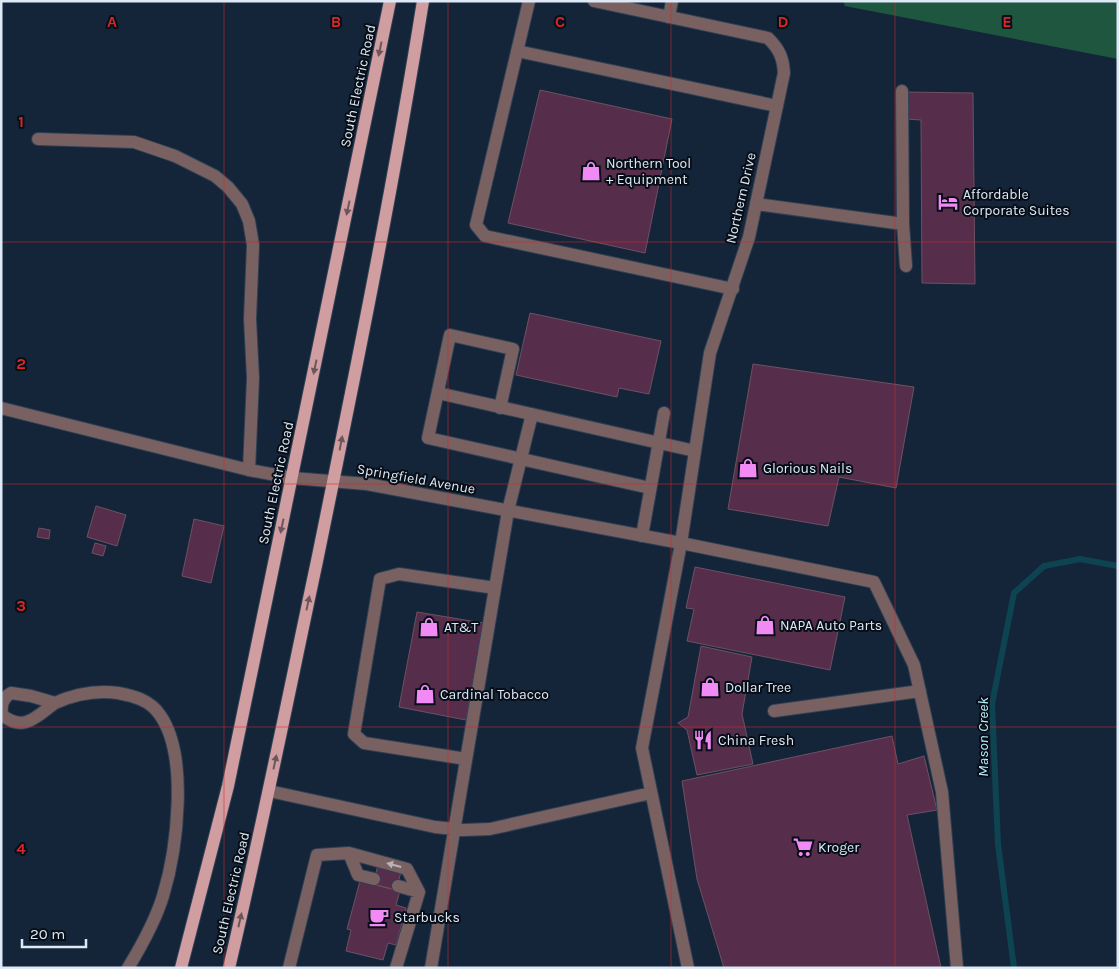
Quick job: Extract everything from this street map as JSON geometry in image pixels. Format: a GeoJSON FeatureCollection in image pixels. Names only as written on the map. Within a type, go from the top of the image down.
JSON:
{"type":"FeatureCollection","features":[{"type":"Feature","properties":{"kind":"main road","name":"South Electric Road"},"geometry":{"type":"LineString","coordinates":[[181,968],[228,786],[390,1]]}},
{"type":"Feature","properties":{"kind":"main road","name":"South Electric Road"},"geometry":{"type":"LineString","coordinates":[[229,968],[269,791],[333,481],[398,156],[423,1]]}},
{"type":"Feature","properties":{"kind":"street"},"geometry":{"type":"LineString","coordinates":[[529,1],[476,225],[485,236],[733,289]]}},
{"type":"Feature","properties":{"kind":"street","name":"Northern Drive"},"geometry":{"type":"LineString","coordinates":[[594,1],[768,38],[778,47],[784,60],[784,73],[756,204],[733,289],[710,353],[681,543],[642,748],[688,968]]}},
{"type":"Feature","properties":{"kind":"street"},"geometry":{"type":"LineString","coordinates":[[669,17],[672,1]]}},
{"type":"Feature","properties":{"kind":"street"},"geometry":{"type":"LineString","coordinates":[[517,51],[777,106]]}},
{"type":"Feature","properties":{"kind":"street"},"geometry":{"type":"LineString","coordinates":[[902,91],[903,224],[906,266]]}},
{"type":"Feature","properties":{"kind":"street"},"geometry":{"type":"LineString","coordinates":[[38,140],[134,142],[175,156],[215,176],[228,187],[242,204],[249,222],[253,245],[250,319],[253,378],[249,470]]}},
{"type":"Feature","properties":{"kind":"street"},"geometry":{"type":"LineString","coordinates":[[756,204],[903,224]]}},
{"type":"Feature","properties":{"kind":"street"},"geometry":{"type":"LineString","coordinates":[[500,408],[512,349],[450,335],[428,438],[650,488]]}},
{"type":"Feature","properties":{"kind":"street"},"geometry":{"type":"LineString","coordinates":[[438,393],[695,451]]}},
{"type":"Feature","properties":{"kind":"street","name":"Springfield Avenue"},"geometry":{"type":"LineString","coordinates":[[1,408],[249,470],[292,478],[367,484],[681,543],[874,582],[914,665],[920,691]]}},
{"type":"Feature","properties":{"kind":"street"},"geometry":{"type":"LineString","coordinates":[[642,536],[664,413]]}},
{"type":"Feature","properties":{"kind":"street"},"geometry":{"type":"LineString","coordinates":[[431,968],[508,511],[532,414]]}},
{"type":"Feature","properties":{"kind":"street"},"geometry":{"type":"LineString","coordinates":[[466,759],[364,743],[354,734],[360,695],[380,579],[399,574],[495,588]]}},
{"type":"Feature","properties":{"kind":"street"},"geometry":{"type":"LineString","coordinates":[[774,711],[920,691],[942,792],[957,968]]}},
{"type":"Feature","properties":{"kind":"street"},"geometry":{"type":"LineString","coordinates":[[55,703],[87,693],[110,692],[136,696],[148,703],[160,714],[170,734],[176,757],[176,796],[172,853],[160,905],[150,930],[128,968]]}},
{"type":"Feature","properties":{"kind":"street"},"geometry":{"type":"LineString","coordinates":[[269,791],[435,827],[454,829],[490,829],[651,792]]}},
{"type":"Feature","properties":{"kind":"street"},"geometry":{"type":"LineString","coordinates":[[349,853],[358,875],[374,879]]}},
{"type":"Feature","properties":{"kind":"street"},"geometry":{"type":"LineString","coordinates":[[289,968],[317,855],[349,853],[407,869],[419,892],[396,968]]}},
{"type":"Feature","properties":{"kind":"street"},"geometry":{"type":"LineString","coordinates":[[398,886],[419,892]]}},
{"type":"Feature","properties":{"kind":"green space"},"geometry":{"type":"Polygon","coordinates":[[[843,1],[1118,1],[1118,59],[845,6],[843,1]]]}},
{"type":"Feature","properties":{"kind":"building","name":"Northern Tool + Equipment"},"geometry":{"type":"Polygon","coordinates":[[[540,90],[672,119],[645,253],[508,223],[540,90]]]}},
{"type":"Feature","properties":{"kind":"building","name":"Affordable Corporate Suites"},"geometry":{"type":"Polygon","coordinates":[[[905,92],[973,93],[975,284],[922,283],[921,120],[906,119],[905,92]]]}},
{"type":"Feature","properties":{"kind":"building"},"geometry":{"type":"Polygon","coordinates":[[[530,313],[661,341],[649,394],[619,388],[617,397],[516,375],[530,313]]]}},
{"type":"Feature","properties":{"kind":"building"},"geometry":{"type":"Polygon","coordinates":[[[753,364],[914,387],[896,488],[839,477],[828,526],[728,509],[753,364]]]}},
{"type":"Feature","properties":{"kind":"building"},"geometry":{"type":"Polygon","coordinates":[[[96,506],[126,515],[117,546],[87,537],[96,506]]]}},
{"type":"Feature","properties":{"kind":"building"},"geometry":{"type":"Polygon","coordinates":[[[194,519],[224,526],[211,583],[182,576],[194,519]]]}},
{"type":"Feature","properties":{"kind":"building"},"geometry":{"type":"Polygon","coordinates":[[[39,528],[50,530],[49,539],[37,537],[39,528]]]}},
{"type":"Feature","properties":{"kind":"building"},"geometry":{"type":"Polygon","coordinates":[[[95,543],[106,546],[103,556],[92,553],[95,543]]]}},
{"type":"Feature","properties":{"kind":"building","name":"NAPA Auto Parts"},"geometry":{"type":"Polygon","coordinates":[[[695,567],[845,597],[830,670],[687,641],[694,609],[686,608],[695,567]]]}},
{"type":"Feature","properties":{"kind":"building"},"geometry":{"type":"Polygon","coordinates":[[[417,612],[483,623],[466,720],[399,707],[417,612]]]}},
{"type":"Feature","properties":{"kind":"building"},"geometry":{"type":"Polygon","coordinates":[[[701,646],[752,657],[742,714],[753,764],[697,775],[687,730],[678,723],[688,717],[701,646]]]}},
{"type":"Feature","properties":{"kind":"building","name":"Kroger"},"geometry":{"type":"Polygon","coordinates":[[[892,736],[898,764],[924,756],[937,810],[907,815],[941,968],[724,968],[697,879],[682,781],[892,736]]]}},
{"type":"Feature","properties":{"kind":"building"},"geometry":{"type":"Polygon","coordinates":[[[378,865],[401,872],[396,890],[373,884],[378,865]]]}},
{"type":"Feature","properties":{"kind":"building"},"geometry":{"type":"Polygon","coordinates":[[[360,881],[400,891],[396,905],[406,908],[396,945],[388,943],[383,960],[346,951],[351,930],[347,929],[360,881]]]}},
{"type":"Feature","properties":{"kind":"waterway","name":"Mason Creek"},"geometry":{"type":"LineString","coordinates":[[1014,968],[998,844],[992,704],[1014,593],[1044,566],[1080,559],[1118,566]]}},
{"type":"Feature","properties":{"kind":"place","name":"Northern Tool + Equipment"},"geometry":{"type":"Point","coordinates":[591,171]}},
{"type":"Feature","properties":{"kind":"place","name":"Affordable Corporate Suites"},"geometry":{"type":"Point","coordinates":[948,202]}},
{"type":"Feature","properties":{"kind":"place","name":"Glorious Nails"},"geometry":{"type":"Point","coordinates":[748,468]}},
{"type":"Feature","properties":{"kind":"place","name":"NAPA Auto Parts"},"geometry":{"type":"Point","coordinates":[765,625]}},
{"type":"Feature","properties":{"kind":"place","name":"AT&T"},"geometry":{"type":"Point","coordinates":[429,627]}},
{"type":"Feature","properties":{"kind":"place","name":"Dollar Tree"},"geometry":{"type":"Point","coordinates":[710,687]}},
{"type":"Feature","properties":{"kind":"place","name":"Cardinal Tobacco"},"geometry":{"type":"Point","coordinates":[425,694]}},
{"type":"Feature","properties":{"kind":"place","name":"China Fresh"},"geometry":{"type":"Point","coordinates":[703,740]}},
{"type":"Feature","properties":{"kind":"place","name":"Kroger"},"geometry":{"type":"Point","coordinates":[803,847]}},
{"type":"Feature","properties":{"kind":"place","name":"Starbucks"},"geometry":{"type":"Point","coordinates":[379,917]}}]}
